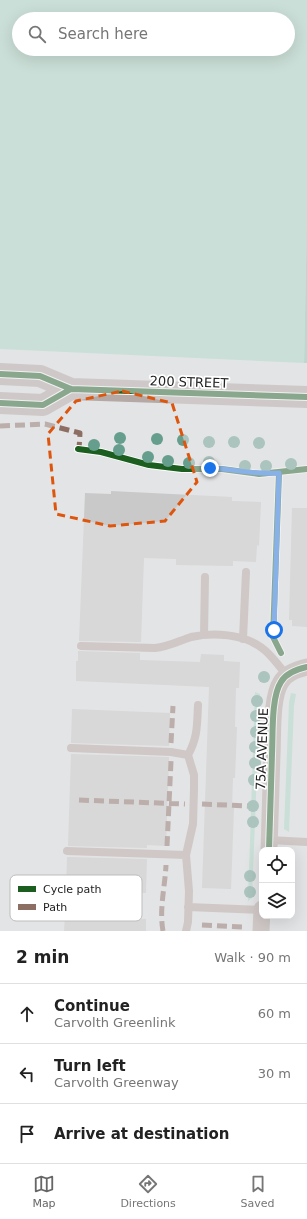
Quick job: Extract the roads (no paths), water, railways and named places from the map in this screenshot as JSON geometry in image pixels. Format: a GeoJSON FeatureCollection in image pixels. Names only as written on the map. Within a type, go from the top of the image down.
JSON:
{"type":"FeatureCollection","features":[{"type":"Feature","properties":{"kind":"main road","name":"200 STREET"},"geometry":{"type":"LineString","coordinates":[[0,374],[40,376],[71,389],[307,397]]}},
{"type":"Feature","properties":{"kind":"main road"},"geometry":{"type":"LineString","coordinates":[[0,403],[43,405],[71,389]]}},
{"type":"Feature","properties":{"kind":"street"},"geometry":{"type":"LineString","coordinates":[[287,676],[294,671],[307,667]]}},
{"type":"Feature","properties":{"kind":"street","name":"75A AVENUE"},"geometry":{"type":"LineString","coordinates":[[269,845],[274,704],[278,687],[281,681],[287,676]]}},
{"type":"Feature","properties":{"kind":"street"},"geometry":{"type":"LineString","coordinates":[[261,931],[262,919]]}},
{"type":"Feature","properties":{"kind":"lane"},"geometry":{"type":"LineString","coordinates":[[243,639],[246,572]]}},
{"type":"Feature","properties":{"kind":"lane"},"geometry":{"type":"LineString","coordinates":[[204,635],[205,577]]}},
{"type":"Feature","properties":{"kind":"lane"},"geometry":{"type":"LineString","coordinates":[[81,646],[155,648],[164,647],[204,635],[243,639],[250,641],[263,649],[287,676]]}},
{"type":"Feature","properties":{"kind":"lane"},"geometry":{"type":"LineString","coordinates":[[186,931],[189,891],[186,855],[193,824],[194,789],[194,775],[188,755],[194,744],[196,735],[198,705]]}},
{"type":"Feature","properties":{"kind":"lane"},"geometry":{"type":"LineString","coordinates":[[71,748],[172,752],[188,755]]}},
{"type":"Feature","properties":{"kind":"lane"},"geometry":{"type":"LineString","coordinates":[[269,845],[307,842]]}},
{"type":"Feature","properties":{"kind":"lane"},"geometry":{"type":"LineString","coordinates":[[67,851],[186,855]]}},
{"type":"Feature","properties":{"kind":"lane"},"geometry":{"type":"LineString","coordinates":[[188,907],[259,909]]}}]}
